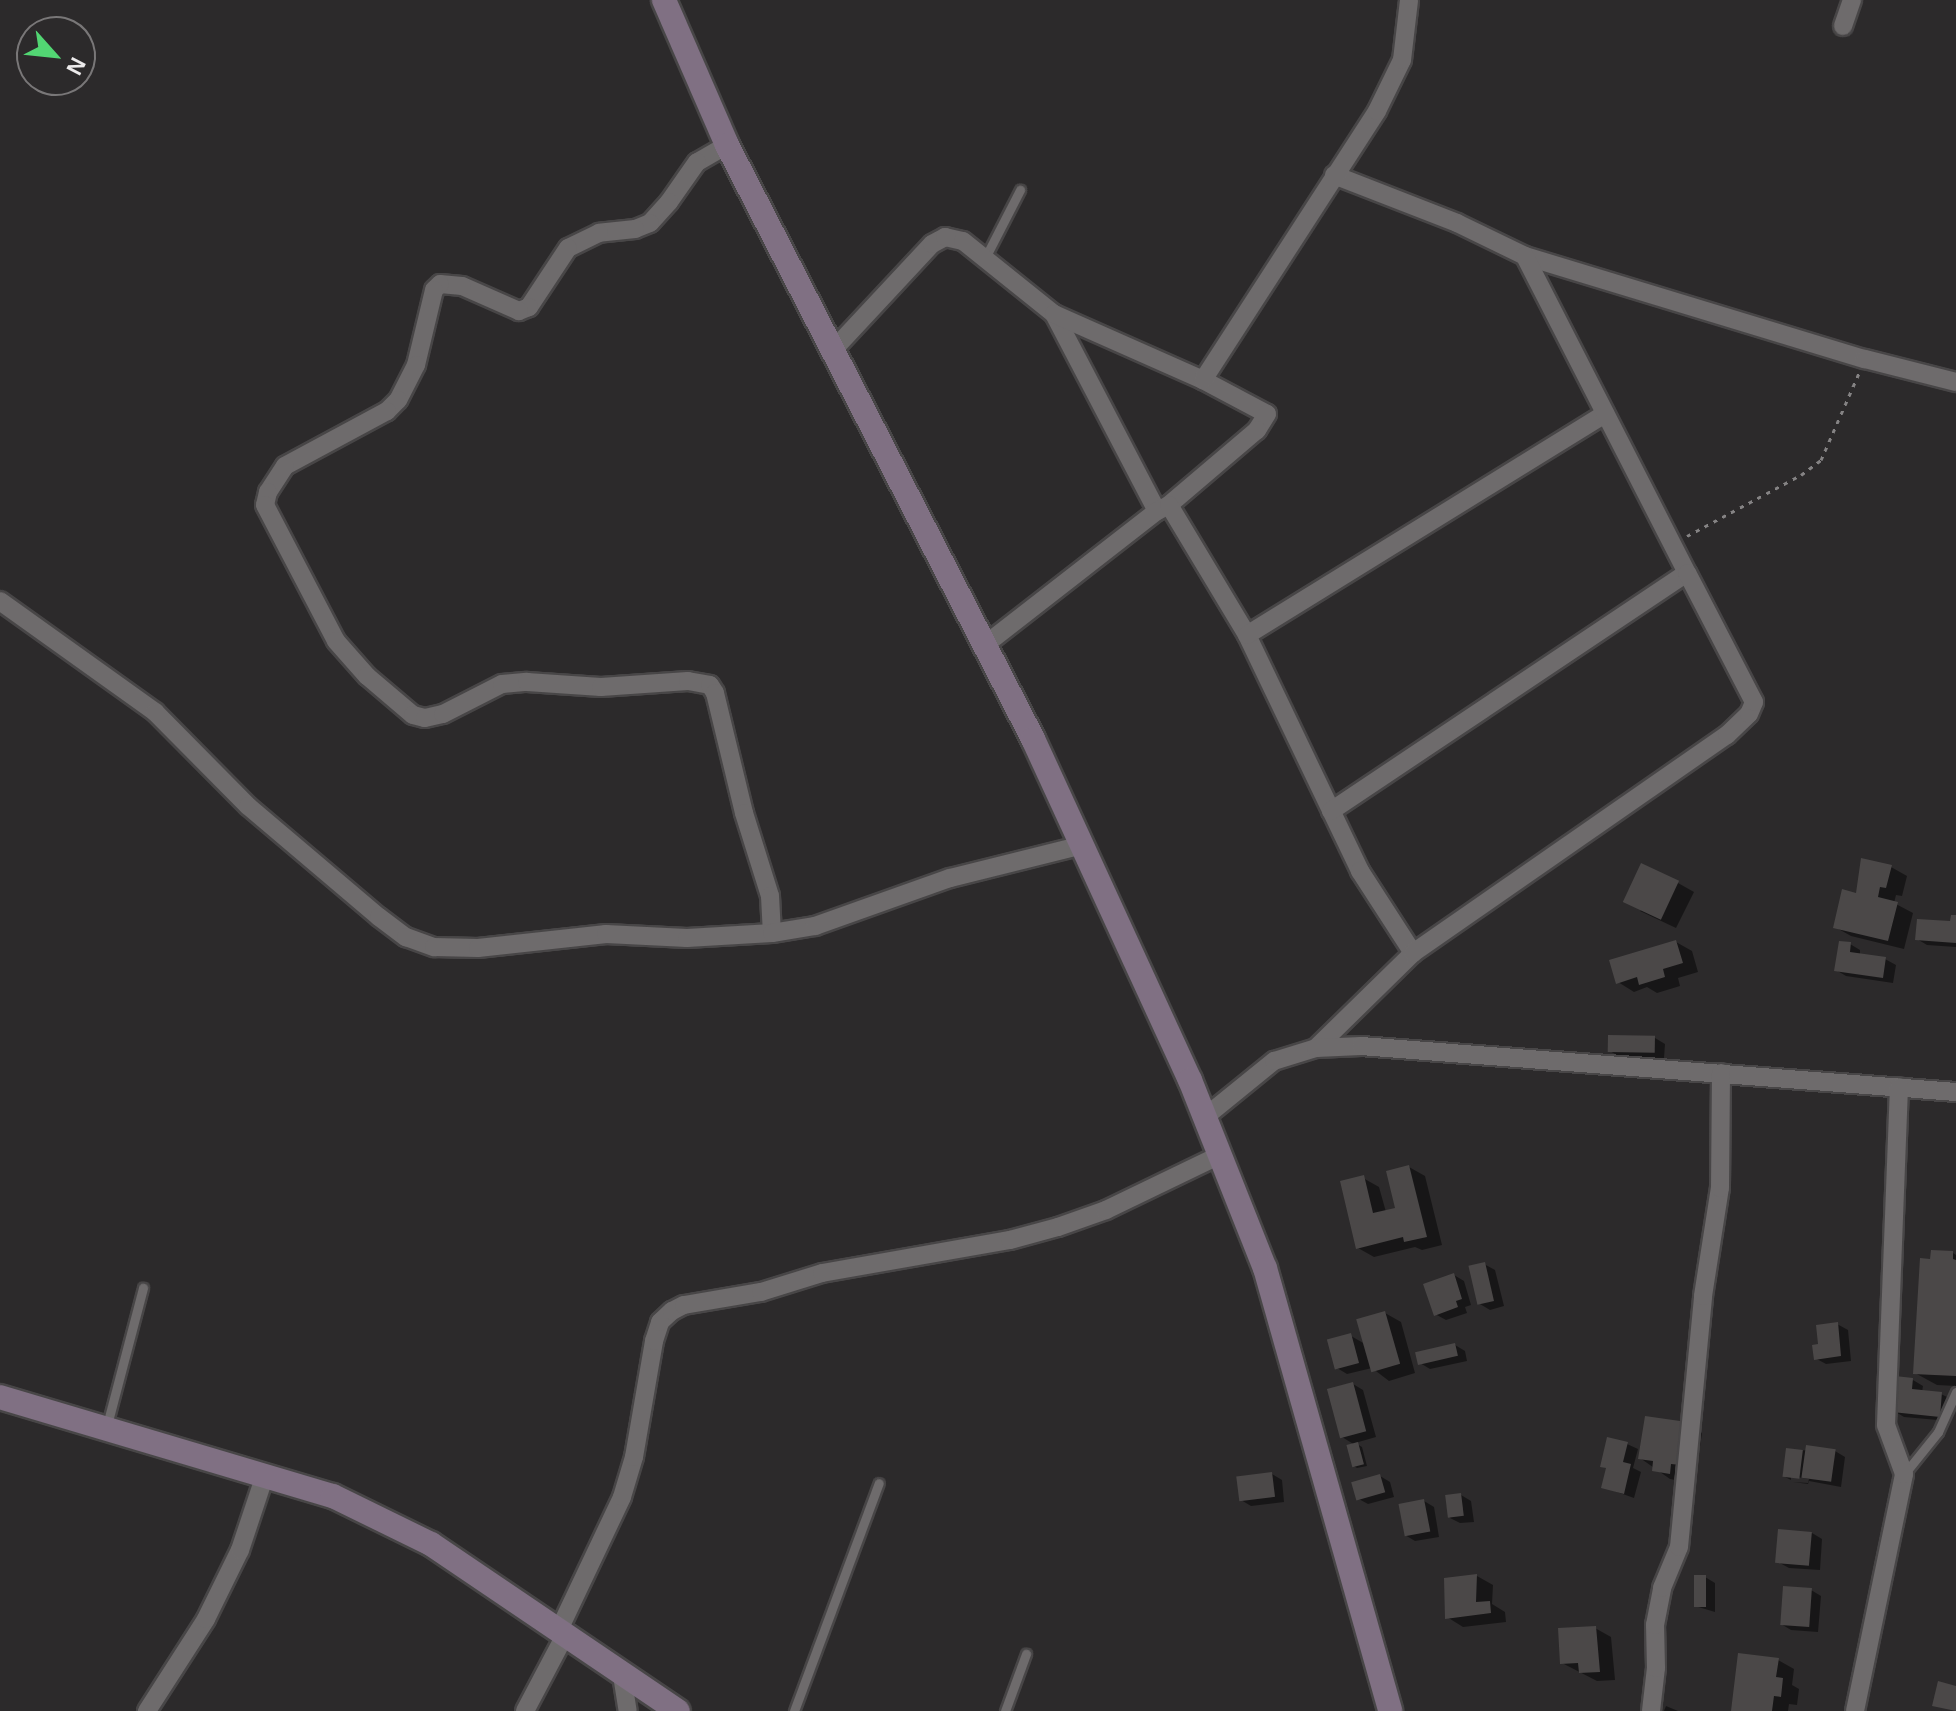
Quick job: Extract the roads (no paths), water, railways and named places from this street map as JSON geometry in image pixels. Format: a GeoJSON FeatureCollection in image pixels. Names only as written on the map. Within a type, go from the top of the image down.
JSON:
{"type":"FeatureCollection","features":[{"type":"Feature","properties":{"kind":"main road"},"geometry":{"type":"LineString","coordinates":[[664,0],[727,145],[835,348],[1082,845],[1205,1117],[1265,1268],[1390,1711]]}},
{"type":"Feature","properties":{"kind":"main road"},"geometry":{"type":"LineString","coordinates":[[0,1397],[333,1496],[431,1544],[678,1711]]}},
{"type":"Feature","properties":{"kind":"street"},"geometry":{"type":"LineString","coordinates":[[1203,380],[1377,111],[1402,60],[1409,0]]}},
{"type":"Feature","properties":{"kind":"street"},"geometry":{"type":"LineString","coordinates":[[1843,26],[1852,0]]}},
{"type":"Feature","properties":{"kind":"street"},"geometry":{"type":"LineString","coordinates":[[727,145],[697,162],[664,209],[650,223],[635,229],[599,233],[568,248],[529,307],[519,311],[462,286],[440,284],[434,290],[416,365],[398,400],[387,411],[285,466],[268,492],[265,505],[336,641],[367,676],[413,715],[425,718],[443,714],[502,684],[527,682],[601,687],[688,681],[710,685],[715,693],[744,813],[770,896],[772,933]]}},
{"type":"Feature","properties":{"kind":"street"},"geometry":{"type":"LineString","coordinates":[[1334,175],[1457,223],[1525,256],[1865,359],[1956,382]]}},
{"type":"Feature","properties":{"kind":"street"},"geometry":{"type":"LineString","coordinates":[[835,348],[932,244],[945,237],[963,241],[1054,314],[1262,409],[1266,420],[1163,508],[985,645]]}},
{"type":"Feature","properties":{"kind":"street"},"geometry":{"type":"LineString","coordinates":[[1316,1048],[1413,953],[1727,735],[1749,714],[1754,702],[1525,256]]}},
{"type":"Feature","properties":{"kind":"street"},"geometry":{"type":"LineString","coordinates":[[1054,314],[1163,508],[1247,635],[1360,871],[1413,953]]}},
{"type":"Feature","properties":{"kind":"street"},"geometry":{"type":"LineString","coordinates":[[1247,635],[1605,414]]}},
{"type":"Feature","properties":{"kind":"street"},"geometry":{"type":"LineString","coordinates":[[1331,811],[1687,573]]}},
{"type":"Feature","properties":{"kind":"street"},"geometry":{"type":"LineString","coordinates":[[0,601],[155,712],[294,848],[406,937],[434,947],[478,948],[606,934],[687,938],[772,933],[815,926],[950,878],[1082,845]]}},
{"type":"Feature","properties":{"kind":"street"},"geometry":{"type":"LineString","coordinates":[[1205,1117],[1274,1061],[1316,1048],[1361,1046],[1515,1061],[1721,1073],[1956,1092]]}},
{"type":"Feature","properties":{"kind":"street"},"geometry":{"type":"LineString","coordinates":[[1651,1711],[1656,1668],[1655,1625],[1662,1588],[1679,1547],[1703,1296],[1720,1188],[1721,1073]]}},
{"type":"Feature","properties":{"kind":"street"},"geometry":{"type":"LineString","coordinates":[[1855,1711],[1904,1474],[1886,1425],[1899,1087]]}},
{"type":"Feature","properties":{"kind":"street"},"geometry":{"type":"LineString","coordinates":[[525,1711],[622,1497],[634,1457],[654,1341],[660,1322],[672,1311],[684,1305],[761,1292],[822,1273],[1010,1240],[1058,1227],[1106,1210],[1220,1155]]}},
{"type":"Feature","properties":{"kind":"street"},"geometry":{"type":"LineString","coordinates":[[147,1711],[206,1619],[240,1550],[265,1475]]}},
{"type":"Feature","properties":{"kind":"street"},"geometry":{"type":"LineString","coordinates":[[622,1675],[628,1711]]}},
{"type":"Feature","properties":{"kind":"lane"},"geometry":{"type":"LineString","coordinates":[[984,260],[1020,190]]}},
{"type":"Feature","properties":{"kind":"lane"},"geometry":{"type":"LineString","coordinates":[[106,1429],[143,1288]]}},
{"type":"Feature","properties":{"kind":"lane"},"geometry":{"type":"LineString","coordinates":[[1904,1474],[1938,1432],[1956,1392]]}},
{"type":"Feature","properties":{"kind":"lane"},"geometry":{"type":"LineString","coordinates":[[794,1711],[879,1483]]}},
{"type":"Feature","properties":{"kind":"lane"},"geometry":{"type":"LineString","coordinates":[[1005,1711],[1026,1654]]}}]}
